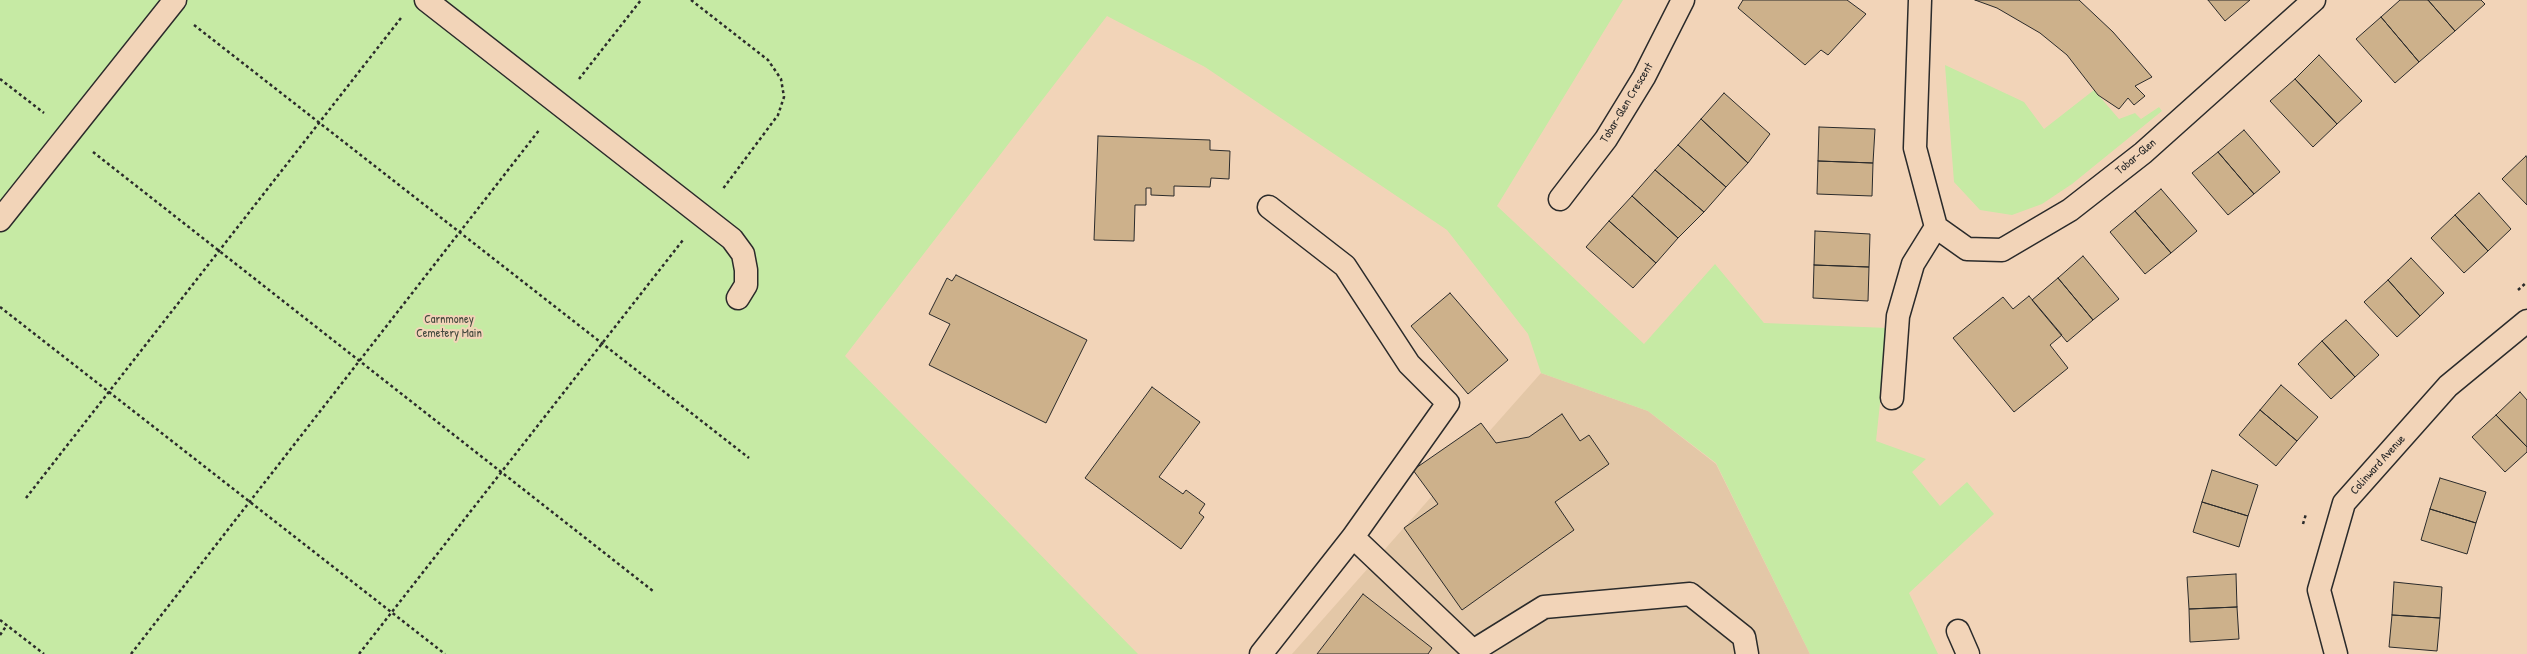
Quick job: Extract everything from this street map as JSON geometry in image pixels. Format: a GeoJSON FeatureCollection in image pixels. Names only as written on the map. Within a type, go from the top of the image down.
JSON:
{"type":"FeatureCollection","features":[{"type":"Feature","properties":{"kind":"street"},"geometry":{"type":"LineString","coordinates":[[426,0],[732,239],[743,254],[746,270],[746,285],[738,298]]}},
{"type":"Feature","properties":{"kind":"street","name":"Tobar-Glen Crescent"},"geometry":{"type":"LineString","coordinates":[[1560,199],[1606,139],[1644,77],[1683,0]]}},
{"type":"Feature","properties":{"kind":"street"},"geometry":{"type":"LineString","coordinates":[[1892,398],[1898,316],[1913,264],[1936,227],[1915,148],[1920,0]]}},
{"type":"Feature","properties":{"kind":"street","name":"Tobar-Glen"},"geometry":{"type":"LineString","coordinates":[[1936,227],[1967,249],[2002,250],[2070,210],[2143,153],[2314,0]]}},
{"type":"Feature","properties":{"kind":"street"},"geometry":{"type":"LineString","coordinates":[[0,220],[173,3]]}},
{"type":"Feature","properties":{"kind":"street"},"geometry":{"type":"LineString","coordinates":[[1261,654],[1353,537],[1448,403],[1410,364],[1345,266],[1270,207]]}},
{"type":"Feature","properties":{"kind":"street","name":"Colinward Avenue"},"geometry":{"type":"LineString","coordinates":[[2336,654],[2319,590],[2344,503],[2448,386],[2527,321]]}},
{"type":"Feature","properties":{"kind":"street"},"geometry":{"type":"LineString","coordinates":[[1353,537],[1472,652],[1544,607],[1690,594],[1744,637],[1747,654]]}},
{"type":"Feature","properties":{"kind":"street"},"geometry":{"type":"LineString","coordinates":[[1958,631],[1968,654]]}},
{"type":"Feature","properties":{"kind":"path"},"geometry":{"type":"LineString","coordinates":[[131,654],[641,0]]}},
{"type":"Feature","properties":{"kind":"path"},"geometry":{"type":"LineString","coordinates":[[359,654],[769,130],[778,115],[784,97],[781,79],[768,60],[691,0]]}},
{"type":"Feature","properties":{"kind":"path"},"geometry":{"type":"LineString","coordinates":[[173,3],[320,122],[749,458]]}},
{"type":"Feature","properties":{"kind":"path"},"geometry":{"type":"LineString","coordinates":[[26,498],[406,12]]}},
{"type":"Feature","properties":{"kind":"path"},"geometry":{"type":"LineString","coordinates":[[0,79],[219,252],[653,590]]}},
{"type":"Feature","properties":{"kind":"path"},"geometry":{"type":"LineString","coordinates":[[0,306],[444,654]]}},
{"type":"Feature","properties":{"kind":"path"},"geometry":{"type":"LineString","coordinates":[[0,620],[44,654]]}},
{"type":"Feature","properties":{"kind":"path"},"geometry":{"type":"LineString","coordinates":[[0,635],[7,625]]}},
{"type":"Feature","properties":{"kind":"shaded area"},"geometry":{"type":"Polygon","coordinates":[[[1541,373],[1648,411],[1716,464],[1810,654],[1292,654],[1541,373]]]}},
{"type":"Feature","properties":{"kind":"green space","name":"Carnmoney Cemetery Main"},"geometry":{"type":"Polygon","coordinates":[[[0,0],[1623,0],[1497,206],[1644,344],[1715,264],[1764,323],[1888,328],[1876,441],[1926,459],[1912,472],[1940,506],[1967,482],[1994,514],[1909,593],[1938,654],[1810,654],[1716,463],[1648,411],[1541,373],[1528,334],[1447,230],[1205,67],[1107,16],[845,356],[1138,654],[0,654],[0,0]]]}},
{"type":"Feature","properties":{"kind":"green space"},"geometry":{"type":"Polygon","coordinates":[[[1945,65],[2024,102],[2044,129],[2094,90],[2119,119],[2135,113],[2141,119],[2159,107],[2162,111],[2072,184],[2042,204],[2012,215],[1980,210],[1954,182],[1945,65]]]}},
{"type":"Feature","properties":{"kind":"building"},"geometry":{"type":"Polygon","coordinates":[[[1743,0],[1847,0],[1866,14],[1828,55],[1821,50],[1805,65],[1738,8],[1743,0]]]}},
{"type":"Feature","properties":{"kind":"building"},"geometry":{"type":"Polygon","coordinates":[[[1975,0],[2079,0],[2113,32],[2152,77],[2135,86],[2145,96],[2134,105],[2128,98],[2119,109],[2098,95],[2067,55],[2040,33],[1997,8],[1975,0]]]}},
{"type":"Feature","properties":{"kind":"building"},"geometry":{"type":"Polygon","coordinates":[[[2208,0],[2250,0],[2225,21],[2208,0]]]}},
{"type":"Feature","properties":{"kind":"building"},"geometry":{"type":"Polygon","coordinates":[[[2400,0],[2428,0],[2455,31],[2419,62],[2381,17],[2400,0]]]}},
{"type":"Feature","properties":{"kind":"building"},"geometry":{"type":"Polygon","coordinates":[[[2428,0],[2481,0],[2485,4],[2455,31],[2428,0]]]}},
{"type":"Feature","properties":{"kind":"building"},"geometry":{"type":"Polygon","coordinates":[[[2381,17],[2419,62],[2395,83],[2356,39],[2381,17]]]}},
{"type":"Feature","properties":{"kind":"building"},"geometry":{"type":"Polygon","coordinates":[[[2319,55],[2362,101],[2337,124],[2295,79],[2319,55]]]}},
{"type":"Feature","properties":{"kind":"building"},"geometry":{"type":"Polygon","coordinates":[[[2295,79],[2337,124],[2313,147],[2270,101],[2295,79]]]}},
{"type":"Feature","properties":{"kind":"building"},"geometry":{"type":"Polygon","coordinates":[[[1724,93],[1770,134],[1748,163],[1701,119],[1724,93]]]}},
{"type":"Feature","properties":{"kind":"building"},"geometry":{"type":"Polygon","coordinates":[[[1701,119],[1748,163],[1726,187],[1678,145],[1701,119]]]}},
{"type":"Feature","properties":{"kind":"building"},"geometry":{"type":"Polygon","coordinates":[[[1819,127],[1875,129],[1873,163],[1818,161],[1819,127]]]}},
{"type":"Feature","properties":{"kind":"building"},"geometry":{"type":"Polygon","coordinates":[[[2244,130],[2280,172],[2254,194],[2218,152],[2244,130]]]}},
{"type":"Feature","properties":{"kind":"building"},"geometry":{"type":"Polygon","coordinates":[[[1098,136],[1210,140],[1210,150],[1230,151],[1229,179],[1211,178],[1210,187],[1174,186],[1174,196],[1151,195],[1151,188],[1146,188],[1146,205],[1135,205],[1134,241],[1094,240],[1098,136]]]}},
{"type":"Feature","properties":{"kind":"building"},"geometry":{"type":"Polygon","coordinates":[[[1678,145],[1726,187],[1704,212],[1655,170],[1678,145]]]}},
{"type":"Feature","properties":{"kind":"building"},"geometry":{"type":"Polygon","coordinates":[[[2218,152],[2254,194],[2228,215],[2192,173],[2218,152]]]}},
{"type":"Feature","properties":{"kind":"building"},"geometry":{"type":"Polygon","coordinates":[[[2526,156],[2527,158],[2527,205],[2502,179],[2526,156]]]}},
{"type":"Feature","properties":{"kind":"building"},"geometry":{"type":"Polygon","coordinates":[[[1818,161],[1873,163],[1872,196],[1817,194],[1818,161]]]}},
{"type":"Feature","properties":{"kind":"building"},"geometry":{"type":"Polygon","coordinates":[[[1655,170],[1704,212],[1678,238],[1632,196],[1655,170]]]}},
{"type":"Feature","properties":{"kind":"building"},"geometry":{"type":"Polygon","coordinates":[[[2161,189],[2197,231],[2171,253],[2135,211],[2161,189]]]}},
{"type":"Feature","properties":{"kind":"building"},"geometry":{"type":"Polygon","coordinates":[[[2479,193],[2511,229],[2488,251],[2455,215],[2479,193]]]}},
{"type":"Feature","properties":{"kind":"building"},"geometry":{"type":"Polygon","coordinates":[[[1632,196],[1678,238],[1656,263],[1609,221],[1632,196]]]}},
{"type":"Feature","properties":{"kind":"building"},"geometry":{"type":"Polygon","coordinates":[[[2135,211],[2171,253],[2145,274],[2110,232],[2135,211]]]}},
{"type":"Feature","properties":{"kind":"building"},"geometry":{"type":"Polygon","coordinates":[[[2455,215],[2488,251],[2464,273],[2431,238],[2455,215]]]}},
{"type":"Feature","properties":{"kind":"building"},"geometry":{"type":"Polygon","coordinates":[[[1609,221],[1656,263],[1633,288],[1586,247],[1609,221]]]}},
{"type":"Feature","properties":{"kind":"building"},"geometry":{"type":"Polygon","coordinates":[[[1815,231],[1870,234],[1869,267],[1814,265],[1815,231]]]}},
{"type":"Feature","properties":{"kind":"building"},"geometry":{"type":"Polygon","coordinates":[[[2083,256],[2119,299],[2093,320],[2058,278],[2083,256]]]}},
{"type":"Feature","properties":{"kind":"building"},"geometry":{"type":"Polygon","coordinates":[[[2411,258],[2444,293],[2420,316],[2388,280],[2411,258]]]}},
{"type":"Feature","properties":{"kind":"building"},"geometry":{"type":"Polygon","coordinates":[[[1814,265],[1869,267],[1868,301],[1813,298],[1814,265]]]}},
{"type":"Feature","properties":{"kind":"building"},"geometry":{"type":"Polygon","coordinates":[[[956,275],[1087,340],[1046,423],[929,365],[950,324],[929,314],[947,278],[952,281],[956,275]]]}},
{"type":"Feature","properties":{"kind":"building"},"geometry":{"type":"Polygon","coordinates":[[[2058,278],[2093,320],[2067,342],[2032,300],[2058,278]]]}},
{"type":"Feature","properties":{"kind":"building"},"geometry":{"type":"Polygon","coordinates":[[[2388,280],[2420,316],[2397,337],[2364,302],[2388,280]]]}},
{"type":"Feature","properties":{"kind":"building"},"geometry":{"type":"Polygon","coordinates":[[[1450,293],[1508,360],[1468,394],[1411,326],[1450,293]]]}},
{"type":"Feature","properties":{"kind":"building"},"geometry":{"type":"Polygon","coordinates":[[[2029,296],[2062,335],[2050,345],[2068,368],[2014,412],[1953,338],[2003,297],[2013,309],[2029,296]]]}},
{"type":"Feature","properties":{"kind":"building"},"geometry":{"type":"Polygon","coordinates":[[[2346,320],[2379,355],[2355,377],[2322,341],[2346,320]]]}},
{"type":"Feature","properties":{"kind":"building"},"geometry":{"type":"Polygon","coordinates":[[[2322,341],[2355,377],[2331,399],[2298,364],[2322,341]]]}},
{"type":"Feature","properties":{"kind":"building"},"geometry":{"type":"Polygon","coordinates":[[[2281,385],[2318,417],[2297,441],[2260,410],[2281,385]]]}},
{"type":"Feature","properties":{"kind":"building"},"geometry":{"type":"Polygon","coordinates":[[[1152,387],[1200,422],[1159,477],[1183,494],[1186,490],[1205,504],[1199,513],[1204,517],[1181,549],[1085,478],[1152,387]]]}},
{"type":"Feature","properties":{"kind":"building"},"geometry":{"type":"Polygon","coordinates":[[[2520,392],[2527,400],[2527,447],[2496,415],[2520,392]]]}},
{"type":"Feature","properties":{"kind":"building"},"geometry":{"type":"Polygon","coordinates":[[[2260,410],[2297,441],[2276,466],[2239,435],[2260,410]]]}},
{"type":"Feature","properties":{"kind":"building"},"geometry":{"type":"Polygon","coordinates":[[[1562,414],[1580,441],[1589,435],[1609,464],[1555,502],[1574,530],[1462,610],[1404,528],[1438,504],[1413,470],[1481,423],[1496,443],[1529,437],[1562,414]]]}},
{"type":"Feature","properties":{"kind":"building"},"geometry":{"type":"Polygon","coordinates":[[[2496,415],[2527,447],[2527,452],[2505,472],[2472,437],[2496,415]]]}},
{"type":"Feature","properties":{"kind":"building"},"geometry":{"type":"Polygon","coordinates":[[[2212,470],[2258,485],[2248,516],[2202,502],[2212,470]]]}},
{"type":"Feature","properties":{"kind":"building"},"geometry":{"type":"Polygon","coordinates":[[[2440,478],[2486,492],[2476,523],[2430,509],[2440,478]]]}},
{"type":"Feature","properties":{"kind":"building"},"geometry":{"type":"Polygon","coordinates":[[[2202,502],[2248,516],[2239,547],[2193,532],[2202,502]]]}},
{"type":"Feature","properties":{"kind":"building"},"geometry":{"type":"Polygon","coordinates":[[[2430,509],[2476,523],[2467,554],[2421,540],[2430,509]]]}},
{"type":"Feature","properties":{"kind":"building"},"geometry":{"type":"Polygon","coordinates":[[[2236,574],[2237,607],[2189,609],[2187,577],[2236,574]]]}},
{"type":"Feature","properties":{"kind":"building"},"geometry":{"type":"Polygon","coordinates":[[[2394,582],[2442,587],[2440,618],[2392,615],[2394,582]]]}},
{"type":"Feature","properties":{"kind":"building"},"geometry":{"type":"Polygon","coordinates":[[[1363,594],[1432,648],[1428,654],[1317,654],[1363,594]]]}},
{"type":"Feature","properties":{"kind":"building"},"geometry":{"type":"Polygon","coordinates":[[[2237,607],[2239,639],[2190,642],[2189,609],[2237,607]]]}},
{"type":"Feature","properties":{"kind":"building"},"geometry":{"type":"Polygon","coordinates":[[[2392,615],[2440,618],[2437,651],[2389,647],[2392,615]]]}}]}
